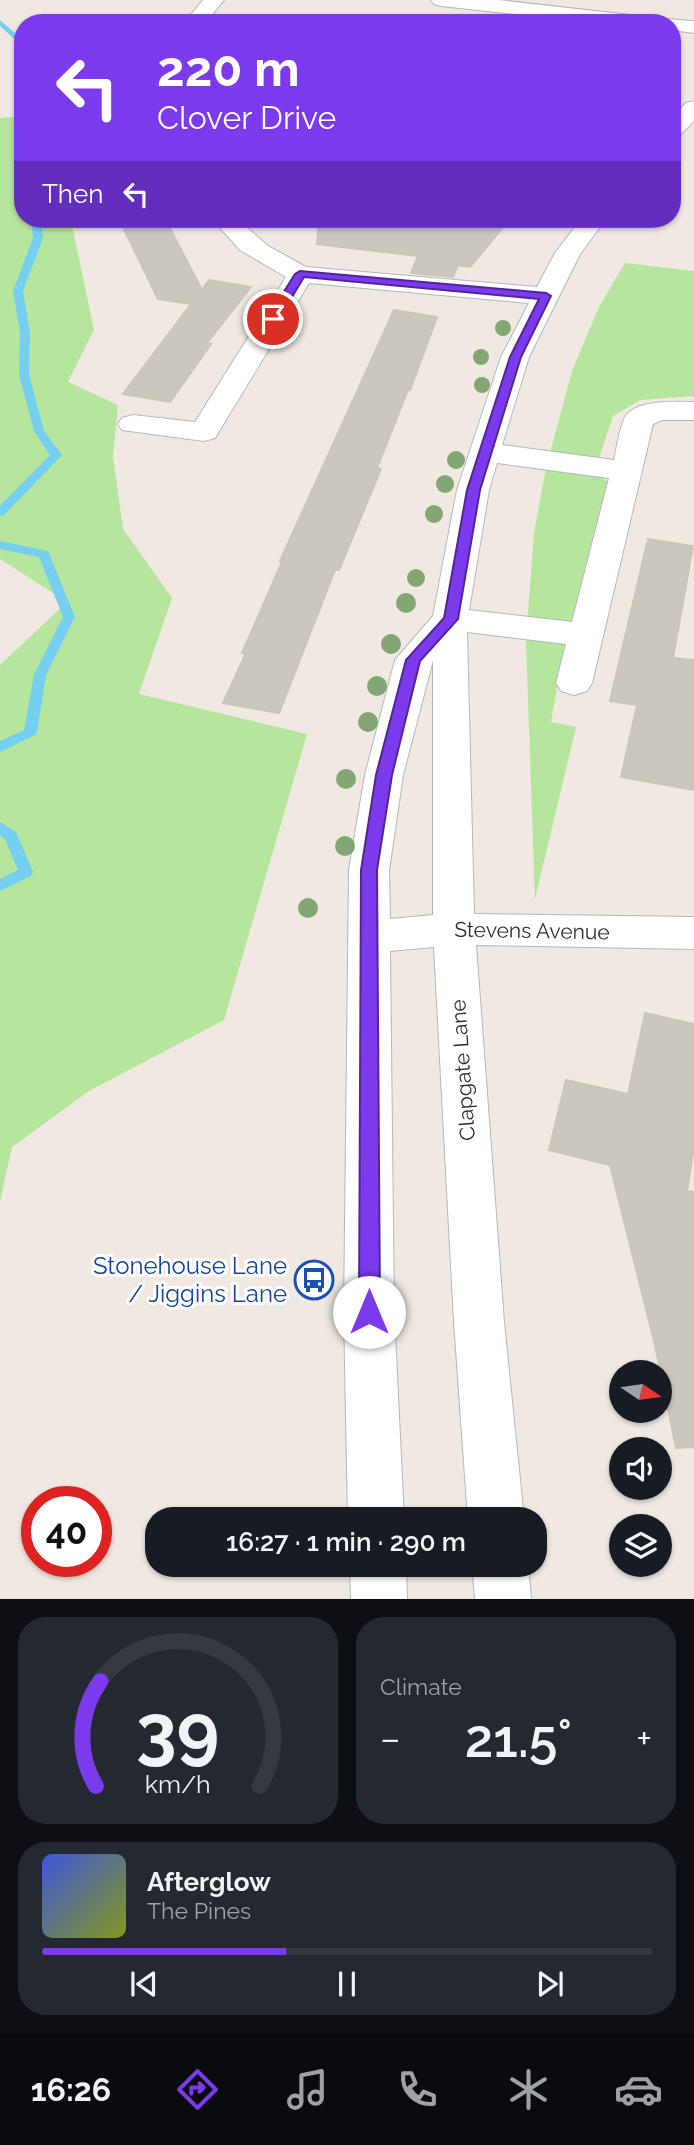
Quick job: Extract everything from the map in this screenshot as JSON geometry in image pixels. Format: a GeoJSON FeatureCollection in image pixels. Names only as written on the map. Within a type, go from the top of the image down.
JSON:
{"type":"FeatureCollection","features":[{"type":"Feature","properties":{"kind":"street"},"geometry":{"type":"LineString","coordinates":[[202,14],[214,0]]}},
{"type":"Feature","properties":{"kind":"street"},"geometry":{"type":"LineString","coordinates":[[442,0],[573,14]]}},
{"type":"Feature","properties":{"kind":"street"},"geometry":{"type":"LineString","coordinates":[[681,121],[694,108]]}},
{"type":"Feature","properties":{"kind":"street"},"geometry":{"type":"LineString","coordinates":[[231,228],[270,260],[300,274],[546,296]]}},
{"type":"Feature","properties":{"kind":"street","name":"Clapgate Lane"},"geometry":{"type":"LineString","coordinates":[[495,1507],[479,1322],[454,929],[450,619],[473,490],[515,357],[568,253],[587,228]]}},
{"type":"Feature","properties":{"kind":"street"},"geometry":{"type":"LineString","coordinates":[[133,425],[204,432],[300,274]]}},
{"type":"Feature","properties":{"kind":"street"},"geometry":{"type":"LineString","coordinates":[[574,683],[639,419],[658,411],[694,411]]}},
{"type":"Feature","properties":{"kind":"street"},"geometry":{"type":"LineString","coordinates":[[485,453],[626,471]]}},
{"type":"Feature","properties":{"kind":"street"},"geometry":{"type":"LineString","coordinates":[[374,1507],[369,1312],[369,870],[384,775],[413,660],[450,619],[586,635]]}},
{"type":"Feature","properties":{"kind":"street","name":"Stevens Avenue"},"geometry":{"type":"LineString","coordinates":[[370,937],[454,929],[694,933]]}},
{"type":"Feature","properties":{"kind":"street"},"geometry":{"type":"LineString","coordinates":[[501,1577],[503,1599]]}},
{"type":"Feature","properties":{"kind":"green space"},"geometry":{"type":"Polygon","coordinates":[[[14,117],[14,228],[73,228],[94,330],[68,382],[118,405],[113,456],[123,529],[172,598],[139,694],[307,734],[224,1020],[89,1091],[12,1147],[0,1202],[0,665],[67,602],[0,559],[0,118],[14,117]]]}},
{"type":"Feature","properties":{"kind":"green space"},"geometry":{"type":"Polygon","coordinates":[[[625,263],[694,271],[694,396],[640,400],[613,416],[594,473],[609,482],[563,653],[551,722],[576,727],[535,899],[526,641],[534,533],[546,468],[572,371],[599,307],[625,263]]]}},
{"type":"Feature","properties":{"kind":"building"},"geometry":{"type":"Polygon","coordinates":[[[123,228],[170,228],[202,290],[209,280],[251,287],[207,343],[211,344],[170,402],[123,394],[191,304],[158,299],[123,228]]]}},
{"type":"Feature","properties":{"kind":"building"},"geometry":{"type":"Polygon","coordinates":[[[318,228],[502,228],[470,267],[458,265],[453,277],[411,273],[418,256],[317,244],[318,228]]]}},
{"type":"Feature","properties":{"kind":"building"},"geometry":{"type":"Polygon","coordinates":[[[394,310],[437,317],[377,468],[381,469],[339,570],[335,570],[279,713],[223,703],[246,653],[242,653],[282,562],[280,561],[394,310]]]}},
{"type":"Feature","properties":{"kind":"building"},"geometry":{"type":"Polygon","coordinates":[[[648,539],[693,546],[673,658],[694,660],[694,790],[621,777],[637,705],[610,701],[648,539]]]}},
{"type":"Feature","properties":{"kind":"building"},"geometry":{"type":"Polygon","coordinates":[[[645,1013],[694,1024],[694,1147],[687,1191],[694,1192],[694,1447],[676,1448],[671,1423],[672,1360],[658,1360],[610,1165],[549,1150],[566,1080],[628,1094],[645,1013]]]}},
{"type":"Feature","properties":{"kind":"waterway"},"geometry":{"type":"LineString","coordinates":[[0,22],[14,36]]}},
{"type":"Feature","properties":{"kind":"waterway"},"geometry":{"type":"LineString","coordinates":[[0,513],[56,455],[39,431],[24,374],[25,333],[18,291],[38,238],[37,228]]}},
{"type":"Feature","properties":{"kind":"waterway"},"geometry":{"type":"LineString","coordinates":[[0,545],[44,554],[69,617],[40,675],[30,732],[0,747]]}},
{"type":"Feature","properties":{"kind":"waterway"},"geometry":{"type":"LineString","coordinates":[[0,827],[11,836],[26,872],[0,886]]}},
{"type":"Feature","properties":{"kind":"place","name":"Stonehouse Lane / Jiggins Lane"},"geometry":{"type":"Point","coordinates":[314,1280]}},
{"type":"Feature","properties":{"kind":"route"},"geometry":{"type":"LineString","coordinates":[[273,319],[300,274],[546,296],[515,357],[473,490],[450,619],[413,660],[384,775],[369,870],[369,1312]]}}]}
